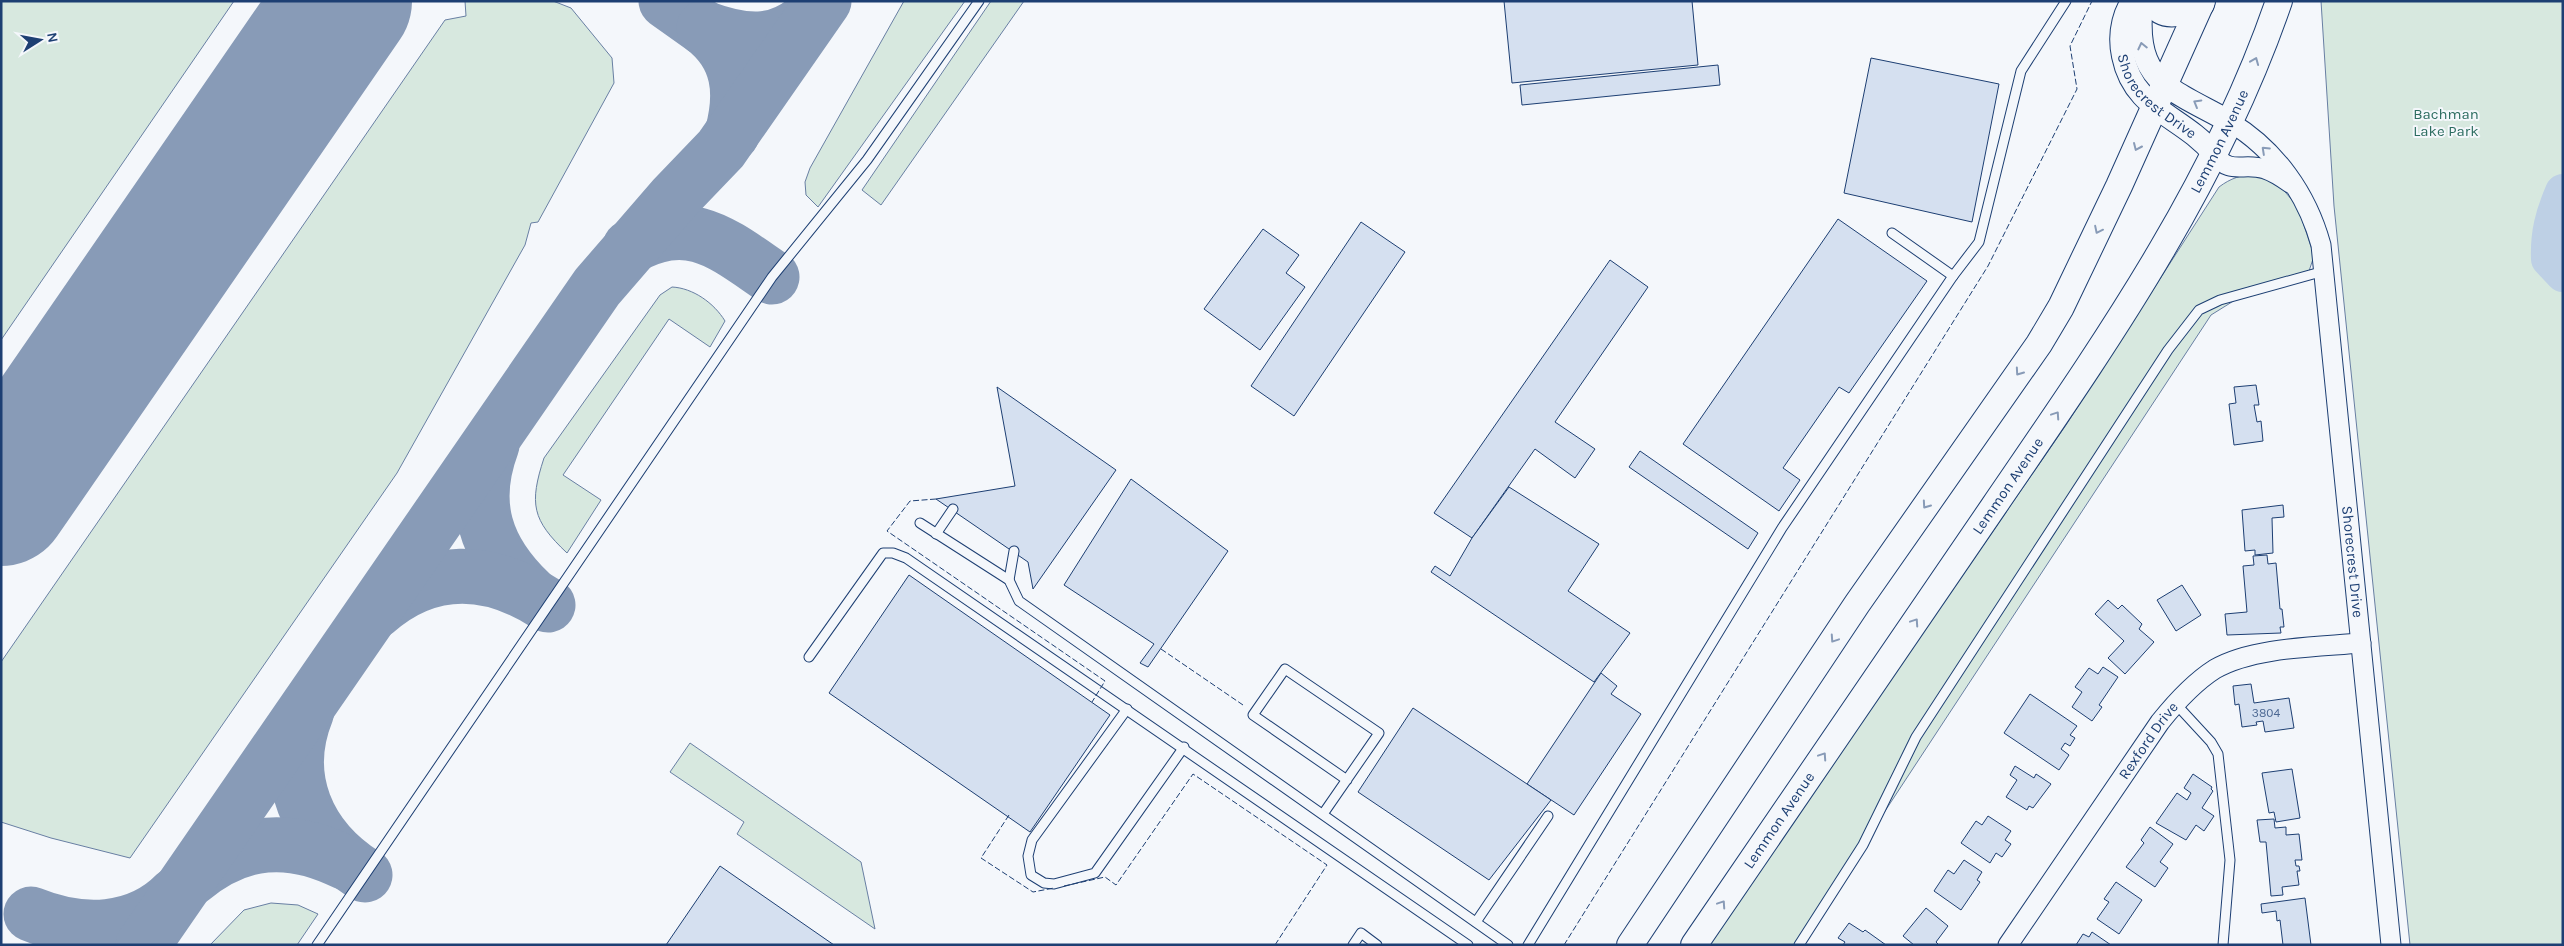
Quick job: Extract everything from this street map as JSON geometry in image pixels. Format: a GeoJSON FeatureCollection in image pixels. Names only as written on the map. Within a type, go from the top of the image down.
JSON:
{"type":"FeatureCollection","features":[{"type":"Feature","properties":{"kind":"main road"},"geometry":{"type":"LineString","coordinates":[[2150,1],[2155,8],[2167,14],[2182,13],[2201,2]]}},
{"type":"Feature","properties":{"kind":"main road","name":"Lemmon Avenue"},"geometry":{"type":"LineString","coordinates":[[1694,945],[2133,301],[2201,181],[2230,122],[2279,1]]}},
{"type":"Feature","properties":{"kind":"main road"},"geometry":{"type":"LineString","coordinates":[[1630,945],[1852,612],[2039,344],[2061,308],[2160,96],[2201,2]]}},
{"type":"Feature","properties":{"kind":"street","name":"Shorecrest Drive"},"geometry":{"type":"LineString","coordinates":[[2132,1],[2126,12],[2121,31],[2127,74],[2138,93],[2160,96],[2230,122],[2245,131],[2280,164],[2315,223],[2325,271],[2391,945]]}},
{"type":"Feature","properties":{"kind":"street","name":"Shorecrest Drive"},"geometry":{"type":"LineString","coordinates":[[2142,1],[2140,36],[2142,50],[2160,96],[2221,164],[2230,168],[2266,170],[2294,185]]}},
{"type":"Feature","properties":{"kind":"street","name":"Rexford Drive"},"geometry":{"type":"LineString","coordinates":[[2008,945],[2175,703],[2196,683],[2216,669],[2241,659],[2273,652],[2361,642]]}},
{"type":"Feature","properties":{"kind":"lane"},"geometry":{"type":"LineString","coordinates":[[317,945],[772,277],[867,160],[979,1]]}},
{"type":"Feature","properties":{"kind":"lane"},"geometry":{"type":"LineString","coordinates":[[1528,945],[1782,528],[1979,242],[2021,71],[2066,1]]}},
{"type":"Feature","properties":{"kind":"lane"},"geometry":{"type":"LineString","coordinates":[[1892,233],[1954,276]]}},
{"type":"Feature","properties":{"kind":"lane"},"geometry":{"type":"LineString","coordinates":[[1800,945],[1863,845],[1916,737],[2168,350],[2199,310],[2220,300],[2325,271]]}},
{"type":"Feature","properties":{"kind":"lane"},"geometry":{"type":"LineString","coordinates":[[936,534],[953,509]]}},
{"type":"Feature","properties":{"kind":"lane"},"geometry":{"type":"LineString","coordinates":[[920,523],[1009,580],[1019,601],[1508,945]]}},
{"type":"Feature","properties":{"kind":"lane"},"geometry":{"type":"LineString","coordinates":[[1009,580],[1014,551]]}},
{"type":"Feature","properties":{"kind":"lane"},"geometry":{"type":"LineString","coordinates":[[809,657],[883,553],[893,553],[906,558],[1184,747],[1468,945]]}},
{"type":"Feature","properties":{"kind":"lane"},"geometry":{"type":"LineString","coordinates":[[1323,814],[1347,780],[1379,734],[1285,669],[1253,715],[1347,780]]}},
{"type":"Feature","properties":{"kind":"lane"},"geometry":{"type":"LineString","coordinates":[[2175,703],[2211,742],[2220,763],[2230,860],[2223,945]]}},
{"type":"Feature","properties":{"kind":"lane"},"geometry":{"type":"LineString","coordinates":[[1127,709],[1032,840],[1028,856],[1031,875],[1044,883],[1054,884],[1095,873],[1184,747]]}},
{"type":"Feature","properties":{"kind":"lane"},"geometry":{"type":"LineString","coordinates":[[1476,922],[1548,816]]}},
{"type":"Feature","properties":{"kind":"lane"},"geometry":{"type":"LineString","coordinates":[[1353,945],[1361,933],[1377,945]]}},
{"type":"Feature","properties":{"kind":"green space"},"geometry":{"type":"Polygon","coordinates":[[[1,1],[234,1],[1,340],[1,1]]]}},
{"type":"Feature","properties":{"kind":"green space"},"geometry":{"type":"Polygon","coordinates":[[[465,1],[553,1],[571,8],[612,58],[614,83],[538,222],[531,223],[525,245],[397,473],[130,858],[51,838],[1,822],[1,662],[445,20],[466,16],[465,1]]]}},
{"type":"Feature","properties":{"kind":"green space"},"geometry":{"type":"Polygon","coordinates":[[[904,1],[965,1],[818,207],[806,195],[805,182],[810,168],[904,1]]]}},
{"type":"Feature","properties":{"kind":"green space"},"geometry":{"type":"Polygon","coordinates":[[[991,1],[1024,1],[881,205],[862,190],[991,1]]]}},
{"type":"Feature","properties":{"kind":"green space","name":"Bachman Lake Park"},"geometry":{"type":"Polygon","coordinates":[[[2321,1],[2563,1],[2563,945],[2410,945],[2334,206],[2321,1]]]}},
{"type":"Feature","properties":{"kind":"green space"},"geometry":{"type":"Polygon","coordinates":[[[2256,174],[2280,186],[2298,207],[2314,256],[2307,277],[2248,292],[2211,315],[1797,945],[1708,945],[2066,425],[2219,187],[2236,178],[2256,174]]]}},
{"type":"Feature","properties":{"kind":"green space"},"geometry":{"type":"Polygon","coordinates":[[[672,287],[695,293],[715,308],[725,321],[710,347],[669,319],[563,475],[601,500],[567,553],[540,521],[537,510],[535,500],[536,488],[544,458],[660,295],[672,287]]]}},
{"type":"Feature","properties":{"kind":"green space"},"geometry":{"type":"Polygon","coordinates":[[[690,743],[861,862],[875,929],[737,834],[744,822],[670,772],[690,743]]]}},
{"type":"Feature","properties":{"kind":"green space"},"geometry":{"type":"Polygon","coordinates":[[[271,903],[298,905],[318,914],[297,945],[210,945],[244,910],[271,903]]]}},
{"type":"Feature","properties":{"kind":"building"},"geometry":{"type":"Polygon","coordinates":[[[1504,1],[1692,1],[1698,65],[1512,83],[1504,1]]]}},
{"type":"Feature","properties":{"kind":"building"},"geometry":{"type":"Polygon","coordinates":[[[1871,58],[1999,84],[1972,222],[1844,193],[1871,58]]]}},
{"type":"Feature","properties":{"kind":"building"},"geometry":{"type":"Polygon","coordinates":[[[1718,65],[1720,85],[1522,105],[1520,85],[1718,65]]]}},
{"type":"Feature","properties":{"kind":"building"},"geometry":{"type":"Polygon","coordinates":[[[1838,219],[1927,281],[1849,393],[1839,387],[1783,468],[1800,480],[1779,511],[1683,444],[1838,219]]]}},
{"type":"Feature","properties":{"kind":"building"},"geometry":{"type":"Polygon","coordinates":[[[1361,222],[1405,252],[1294,416],[1251,386],[1361,222]]]}},
{"type":"Feature","properties":{"kind":"building"},"geometry":{"type":"Polygon","coordinates":[[[1263,229],[1299,255],[1286,273],[1305,287],[1260,350],[1204,309],[1263,229]]]}},
{"type":"Feature","properties":{"kind":"building"},"geometry":{"type":"Polygon","coordinates":[[[1610,260],[1648,287],[1555,422],[1595,449],[1575,478],[1535,449],[1472,538],[1434,513],[1610,260]]]}},
{"type":"Feature","properties":{"kind":"building"},"geometry":{"type":"Polygon","coordinates":[[[2256,385],[2259,405],[2254,405],[2257,422],[2261,421],[2263,441],[2234,445],[2229,404],[2236,403],[2234,387],[2256,385]]]}},
{"type":"Feature","properties":{"kind":"building"},"geometry":{"type":"Polygon","coordinates":[[[997,387],[1116,470],[1033,589],[1028,562],[936,499],[1015,486],[997,387]]]}},
{"type":"Feature","properties":{"kind":"building"},"geometry":{"type":"Polygon","coordinates":[[[1640,451],[1758,533],[1748,549],[1629,467],[1640,451]]]}},
{"type":"Feature","properties":{"kind":"building"},"geometry":{"type":"Polygon","coordinates":[[[1131,479],[1228,551],[1148,667],[1140,663],[1154,644],[1064,585],[1131,479]]]}},
{"type":"Feature","properties":{"kind":"building"},"geometry":{"type":"Polygon","coordinates":[[[1509,487],[1599,544],[1568,591],[1630,633],[1594,682],[1431,572],[1435,566],[1450,576],[1472,538],[1509,487]]]}},
{"type":"Feature","properties":{"kind":"building"},"geometry":{"type":"Polygon","coordinates":[[[2283,505],[2284,517],[2272,518],[2273,553],[2255,555],[2255,550],[2245,551],[2242,510],[2283,505]]]}},
{"type":"Feature","properties":{"kind":"building"},"geometry":{"type":"Polygon","coordinates":[[[2267,555],[2268,564],[2276,563],[2280,609],[2282,609],[2284,627],[2280,627],[2281,633],[2227,635],[2225,614],[2247,612],[2243,566],[2254,565],[2253,556],[2267,555]]]}},
{"type":"Feature","properties":{"kind":"building"},"geometry":{"type":"Polygon","coordinates":[[[909,575],[1110,715],[1030,832],[829,693],[909,575]]]}},
{"type":"Feature","properties":{"kind":"building"},"geometry":{"type":"Polygon","coordinates":[[[2182,585],[2201,615],[2176,631],[2157,600],[2182,585]]]}},
{"type":"Feature","properties":{"kind":"building"},"geometry":{"type":"Polygon","coordinates":[[[2108,600],[2118,609],[2122,605],[2142,624],[2139,629],[2154,642],[2125,674],[2108,658],[2124,641],[2095,614],[2108,600]]]}},
{"type":"Feature","properties":{"kind":"building"},"geometry":{"type":"Polygon","coordinates":[[[2103,667],[2118,677],[2099,705],[2102,707],[2092,721],[2072,707],[2082,692],[2075,687],[2089,668],[2098,674],[2103,667]]]}},
{"type":"Feature","properties":{"kind":"building"},"geometry":{"type":"Polygon","coordinates":[[[1601,673],[1617,686],[1611,694],[1641,714],[1574,815],[1527,784],[1601,673]]]}},
{"type":"Feature","properties":{"kind":"building"},"geometry":{"type":"Polygon","coordinates":[[[2251,684],[2254,703],[2289,698],[2294,728],[2265,732],[2263,721],[2256,722],[2257,725],[2242,727],[2239,704],[2235,705],[2233,686],[2251,684]]]}},
{"type":"Feature","properties":{"kind":"building"},"geometry":{"type":"Polygon","coordinates":[[[2030,694],[2077,726],[2070,735],[2075,738],[2070,746],[2065,743],[2061,749],[2069,755],[2059,770],[2004,733],[2030,694]]]}},
{"type":"Feature","properties":{"kind":"building"},"geometry":{"type":"Polygon","coordinates":[[[1413,708],[1551,800],[1489,880],[1358,792],[1413,708]]]}},
{"type":"Feature","properties":{"kind":"building"},"geometry":{"type":"Polygon","coordinates":[[[2015,766],[2034,778],[2036,774],[2051,784],[2033,808],[2029,806],[2027,810],[2006,797],[2017,780],[2010,775],[2015,766]]]}},
{"type":"Feature","properties":{"kind":"building"},"geometry":{"type":"Polygon","coordinates":[[[2292,769],[2300,818],[2276,822],[2274,812],[2269,813],[2262,773],[2292,769]]]}},
{"type":"Feature","properties":{"kind":"building"},"geometry":{"type":"Polygon","coordinates":[[[2193,774],[2212,787],[2213,791],[2202,808],[2214,816],[2204,831],[2196,825],[2186,840],[2156,823],[2177,793],[2187,800],[2191,793],[2184,788],[2193,774]]]}},
{"type":"Feature","properties":{"kind":"building"},"geometry":{"type":"Polygon","coordinates":[[[1988,816],[2011,831],[2005,840],[2011,844],[2002,857],[1996,853],[1990,863],[1961,843],[1976,821],[1982,825],[1988,816]]]}},
{"type":"Feature","properties":{"kind":"building"},"geometry":{"type":"Polygon","coordinates":[[[2274,819],[2275,828],[2286,827],[2286,835],[2299,834],[2302,860],[2295,860],[2296,866],[2299,866],[2300,871],[2297,871],[2299,885],[2282,887],[2283,895],[2271,896],[2266,842],[2260,842],[2257,820],[2274,819]]]}},
{"type":"Feature","properties":{"kind":"building"},"geometry":{"type":"Polygon","coordinates":[[[2150,827],[2173,844],[2160,862],[2168,868],[2155,887],[2126,867],[2144,843],[2141,840],[2150,827]]]}},
{"type":"Feature","properties":{"kind":"building"},"geometry":{"type":"Polygon","coordinates":[[[1964,860],[1982,872],[1977,880],[1980,882],[1961,910],[1934,891],[1948,870],[1954,874],[1964,860]]]}},
{"type":"Feature","properties":{"kind":"building"},"geometry":{"type":"Polygon","coordinates":[[[720,866],[834,945],[666,945],[720,866]]]}},
{"type":"Feature","properties":{"kind":"building"},"geometry":{"type":"Polygon","coordinates":[[[2116,882],[2142,900],[2119,934],[2097,919],[2109,902],[2104,899],[2116,882]]]}},
{"type":"Feature","properties":{"kind":"building"},"geometry":{"type":"Polygon","coordinates":[[[2305,898],[2311,945],[2283,945],[2280,920],[2277,921],[2276,911],[2262,913],[2261,904],[2305,898]]]}},
{"type":"Feature","properties":{"kind":"building"},"geometry":{"type":"Polygon","coordinates":[[[1926,908],[1948,926],[1936,942],[1939,945],[1914,945],[1903,936],[1926,908]]]}},
{"type":"Feature","properties":{"kind":"building"},"geometry":{"type":"Polygon","coordinates":[[[1849,923],[1863,932],[1865,930],[1886,945],[1843,945],[1845,942],[1838,938],[1849,923]]]}},
{"type":"Feature","properties":{"kind":"building"},"geometry":{"type":"Polygon","coordinates":[[[2092,932],[2111,945],[2076,945],[2083,934],[2089,937],[2092,932]]]}},
{"type":"Feature","properties":{"kind":"waterway"},"geometry":{"type":"LineString","coordinates":[[2563,192],[2556,209],[2549,241],[2549,259],[2563,274]]}},
{"type":"Feature","properties":{"kind":"taxiway"},"geometry":{"type":"LineString","coordinates":[[336,26],[353,1]]}},
{"type":"Feature","properties":{"kind":"taxiway"},"geometry":{"type":"LineString","coordinates":[[666,1],[704,28]]}},
{"type":"Feature","properties":{"kind":"taxiway"},"geometry":{"type":"LineString","coordinates":[[143,945],[597,287],[674,198],[721,149],[824,1]]}},
{"type":"Feature","properties":{"kind":"taxiway"},"geometry":{"type":"LineString","coordinates":[[732,134],[737,104],[736,76],[732,63],[725,51],[704,28],[735,37],[763,39],[790,31],[816,11]]}},
{"type":"Feature","properties":{"kind":"taxiway"},"geometry":{"type":"LineString","coordinates":[[630,247],[651,237],[670,233],[688,233],[705,237],[721,244],[772,277]]}},
{"type":"Feature","properties":{"kind":"taxiway"},"geometry":{"type":"LineString","coordinates":[[492,445],[485,467],[482,487],[482,506],[486,525],[492,543],[502,560],[530,593]]}},
{"type":"Feature","properties":{"kind":"taxiway"},"geometry":{"type":"LineString","coordinates":[[375,612],[396,596],[417,585],[438,579],[460,576],[504,583],[526,592],[548,605]]}},
{"type":"Feature","properties":{"kind":"taxiway"},"geometry":{"type":"LineString","coordinates":[[307,711],[299,735],[297,759],[298,782],[304,804],[314,824],[328,843],[345,860],[365,875]]}},
{"type":"Feature","properties":{"kind":"taxiway"},"geometry":{"type":"LineString","coordinates":[[191,879],[209,865],[228,855],[266,845],[305,848],[346,863]]}},
{"type":"Feature","properties":{"kind":"taxiway"},"geometry":{"type":"LineString","coordinates":[[31,914],[69,925],[107,926],[126,923],[144,917],[161,907],[176,894]]}},
{"type":"Feature","properties":{"kind":"runway"},"geometry":{"type":"LineString","coordinates":[[1,498],[344,1]]}},
{"type":"Feature","properties":{"kind":"fence"},"geometry":{"type":"LineString","coordinates":[[1564,945],[1988,266],[2077,89],[2070,46],[2092,1]]}},
{"type":"Feature","properties":{"kind":"fence"},"geometry":{"type":"LineString","coordinates":[[936,499],[910,501],[887,531],[1105,681],[1092,702]]}},
{"type":"Feature","properties":{"kind":"fence"},"geometry":{"type":"LineString","coordinates":[[1161,649],[1243,705]]}},
{"type":"Feature","properties":{"kind":"fence"},"geometry":{"type":"LineString","coordinates":[[1064,886],[1105,877],[1116,885],[1193,774],[1327,865],[1275,945]]}},
{"type":"Feature","properties":{"kind":"fence"},"geometry":{"type":"LineString","coordinates":[[1009,815],[981,858],[1033,892],[1054,888]]}}]}
